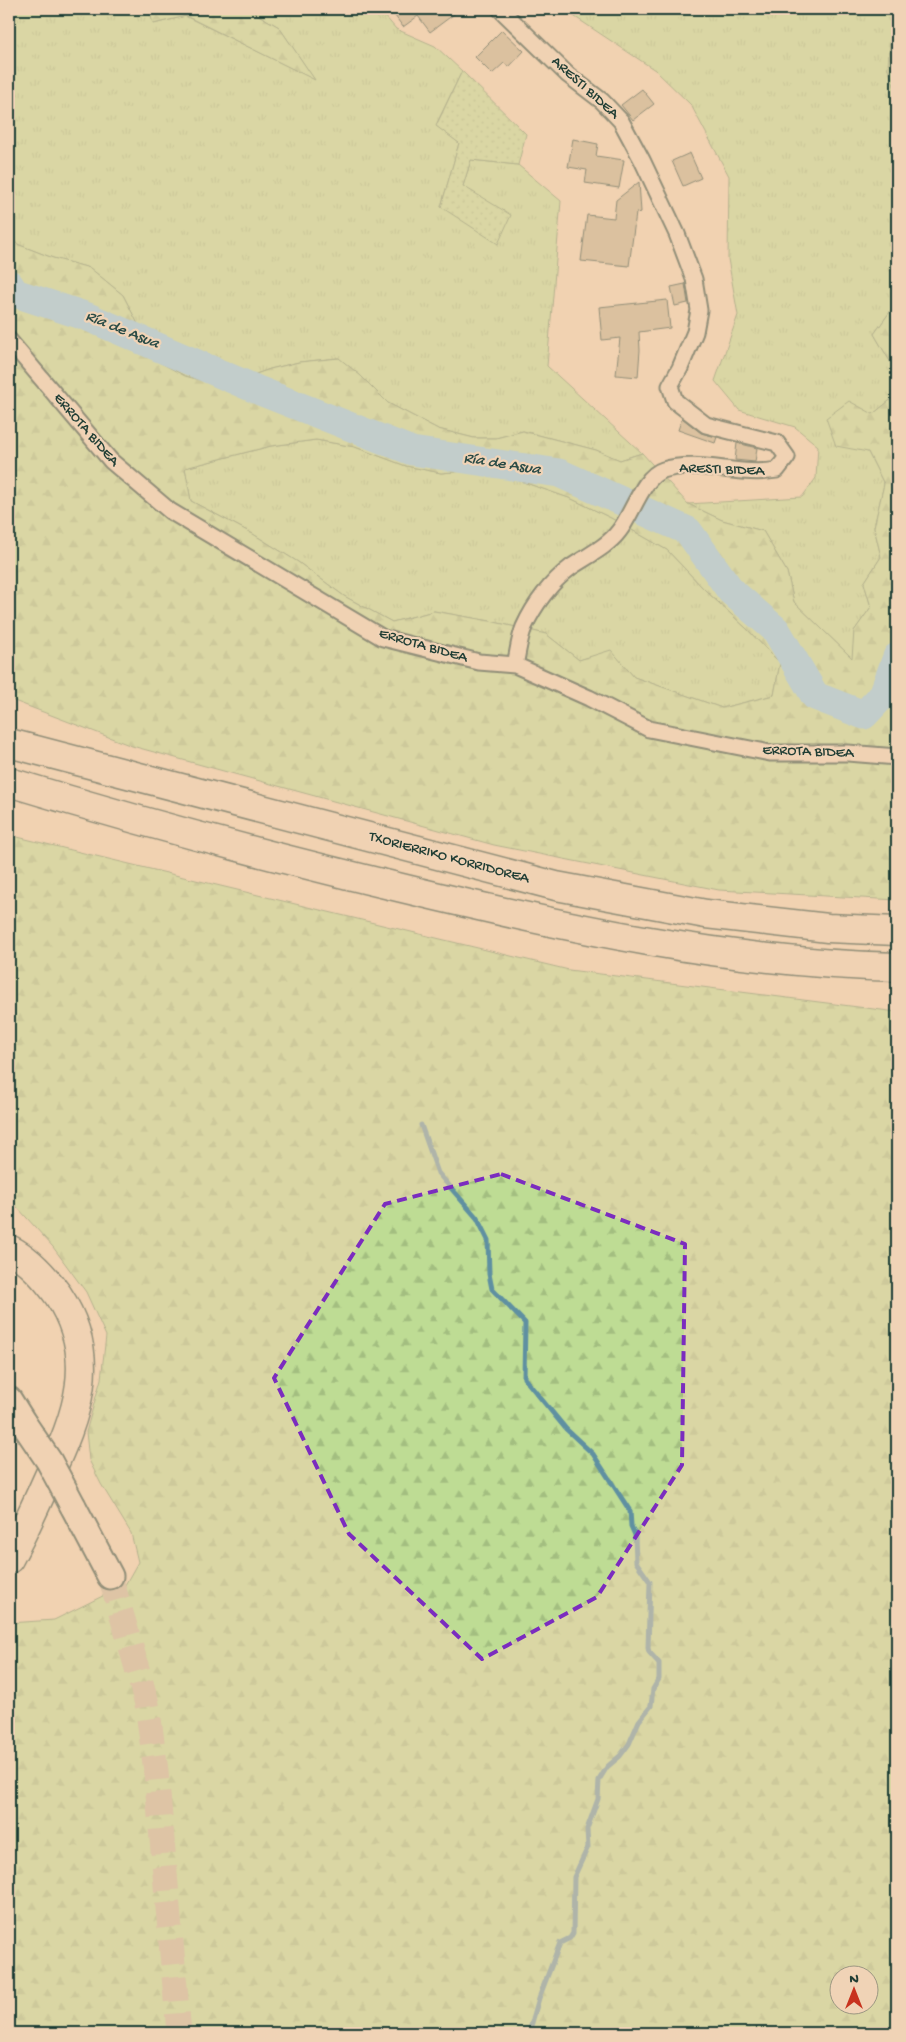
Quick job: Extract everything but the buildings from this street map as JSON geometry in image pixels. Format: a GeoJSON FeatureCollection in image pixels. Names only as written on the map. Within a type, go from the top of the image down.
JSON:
{"type":"FeatureCollection","features":[{"type":"Feature","properties":{"kind":"highway"},"geometry":{"type":"LineString","coordinates":[[9,725],[42,740],[76,761]]}},
{"type":"Feature","properties":{"kind":"highway","name":"TXORIERRIKO KORRIDOREA"},"geometry":{"type":"LineString","coordinates":[[9,744],[556,886],[706,914],[828,928],[897,931]]}},
{"type":"Feature","properties":{"kind":"highway"},"geometry":{"type":"LineString","coordinates":[[9,782],[104,811],[258,853],[510,914],[701,949],[825,963],[897,967]]}},
{"type":"Feature","properties":{"kind":"highway"},"geometry":{"type":"LineString","coordinates":[[9,796],[104,811]]}},
{"type":"Feature","properties":{"kind":"highway"},"geometry":{"type":"LineString","coordinates":[[9,1249],[20,1255],[48,1280],[68,1311],[80,1348],[82,1370],[80,1392],[65,1440],[25,1530],[9,1559]]}},
{"type":"Feature","properties":{"kind":"highway"},"geometry":{"type":"LineString","coordinates":[[9,1400],[49,1461],[110,1576]]}},
{"type":"Feature","properties":{"kind":"street","name":"ARESTI BIDEA"},"geometry":{"type":"LineString","coordinates":[[500,9],[568,75],[602,101],[621,121],[677,234],[694,279],[699,310],[695,332],[680,368],[670,386],[675,401],[706,425],[777,443],[787,458],[777,470],[760,473],[688,466],[661,470],[646,484],[627,520],[618,532],[599,549],[569,568],[541,597],[524,628],[515,665]]}},
{"type":"Feature","properties":{"kind":"street","name":"ERROTA BIDEA"},"geometry":{"type":"LineString","coordinates":[[9,340],[110,461],[170,511],[383,638],[479,662],[515,665],[588,698],[649,729],[770,753],[848,753],[897,756]]}},
{"type":"Feature","properties":{"kind":"highlighted area"},"geometry":{"type":"Polygon","coordinates":[[[501,1174],[685,1244],[682,1465],[597,1597],[482,1659],[349,1534],[274,1378],[385,1204],[501,1174]]]}},
{"type":"Feature","properties":{"kind":"green space"},"geometry":{"type":"Polygon","coordinates":[[[9,9],[149,9],[154,24],[185,16],[314,79],[279,27],[248,9],[379,9],[396,29],[435,46],[462,71],[436,125],[459,143],[441,207],[463,186],[471,160],[518,165],[561,201],[547,366],[642,453],[620,460],[596,450],[523,431],[496,438],[474,438],[438,429],[388,403],[361,376],[338,358],[299,362],[270,369],[222,386],[185,376],[157,361],[123,295],[90,268],[53,258],[17,244],[9,235],[9,9]]]}},
{"type":"Feature","properties":{"kind":"green space"},"geometry":{"type":"Polygon","coordinates":[[[149,9],[248,9],[279,27],[315,80],[186,16],[153,24],[149,9]]]}},
{"type":"Feature","properties":{"kind":"green space"},"geometry":{"type":"Polygon","coordinates":[[[563,9],[893,9],[888,68],[897,94],[897,302],[874,334],[891,363],[897,368],[897,397],[894,397],[873,414],[868,452],[884,484],[874,527],[881,557],[864,583],[871,607],[854,631],[853,659],[794,602],[787,572],[763,531],[722,520],[688,504],[802,497],[816,478],[818,446],[795,427],[739,410],[715,381],[738,315],[728,259],[729,176],[691,105],[655,70],[563,9]]]}},
{"type":"Feature","properties":{"kind":"green space"},"geometry":{"type":"Polygon","coordinates":[[[893,9],[897,9],[897,94],[888,68],[893,9]]]}},
{"type":"Feature","properties":{"kind":"green space"},"geometry":{"type":"Polygon","coordinates":[[[462,71],[526,134],[518,165],[471,160],[463,186],[511,215],[498,244],[441,207],[459,143],[436,126],[462,71]]]}},
{"type":"Feature","properties":{"kind":"green space"},"geometry":{"type":"Polygon","coordinates":[[[9,235],[17,244],[53,258],[90,268],[123,295],[157,361],[185,376],[222,386],[270,369],[299,362],[339,358],[361,376],[388,403],[438,429],[474,438],[496,438],[523,431],[596,450],[620,460],[642,453],[688,504],[722,520],[763,531],[787,572],[794,602],[852,658],[854,631],[871,607],[864,583],[881,557],[874,527],[884,484],[868,452],[836,446],[826,418],[849,401],[873,414],[894,397],[897,397],[897,900],[719,890],[494,845],[132,746],[9,699],[9,235]],[[316,440],[271,446],[185,468],[191,501],[253,534],[298,562],[344,596],[392,622],[434,611],[546,634],[579,660],[611,650],[634,677],[722,708],[774,695],[780,663],[667,550],[611,518],[572,499],[500,474],[465,471],[441,473],[406,466],[355,447],[316,440]]]}},
{"type":"Feature","properties":{"kind":"green space"},"geometry":{"type":"Polygon","coordinates":[[[897,302],[897,368],[891,363],[874,334],[897,302]]]}},
{"type":"Feature","properties":{"kind":"green space"},"geometry":{"type":"Polygon","coordinates":[[[316,440],[355,447],[406,466],[441,473],[465,471],[500,474],[572,499],[611,518],[667,550],[780,663],[774,695],[722,708],[634,677],[611,651],[579,660],[546,634],[434,611],[392,622],[344,596],[298,562],[253,534],[191,501],[185,468],[271,446],[316,440]]]}},
{"type":"Feature","properties":{"kind":"green space"},"geometry":{"type":"Polygon","coordinates":[[[9,835],[569,970],[897,1012],[897,2033],[9,2033],[9,1623],[54,1620],[125,1585],[138,1562],[131,1533],[101,1484],[89,1460],[86,1432],[101,1379],[106,1336],[86,1292],[53,1247],[9,1198],[9,835]]]}},
{"type":"Feature","properties":{"kind":"waterway","name":"Ría de Asua"},"geometry":{"type":"LineString","coordinates":[[9,284],[15,293],[88,317],[260,391],[412,451],[559,473],[688,531],[731,591],[776,630],[815,696],[864,715],[883,695],[897,657]]}},
{"type":"Feature","properties":{"kind":"waterway"},"geometry":{"type":"LineString","coordinates":[[421,1125],[438,1173],[477,1218],[488,1240],[489,1274],[492,1289],[525,1323],[524,1378],[566,1429],[593,1454],[630,1511],[631,1526],[635,1535],[636,1562],[650,1582],[648,1648],[649,1652],[659,1663],[659,1679],[653,1689],[651,1706],[639,1721],[629,1744],[620,1756],[607,1767],[599,1780],[598,1799],[587,1829],[588,1847],[574,1877],[573,1933],[570,1938],[560,1943],[539,1998],[529,2033]]}},
{"type":"Feature","properties":{"kind":"tunnel"},"geometry":{"type":"LineString","coordinates":[[110,1576],[147,1704],[156,1771],[179,2033]]}}]}
